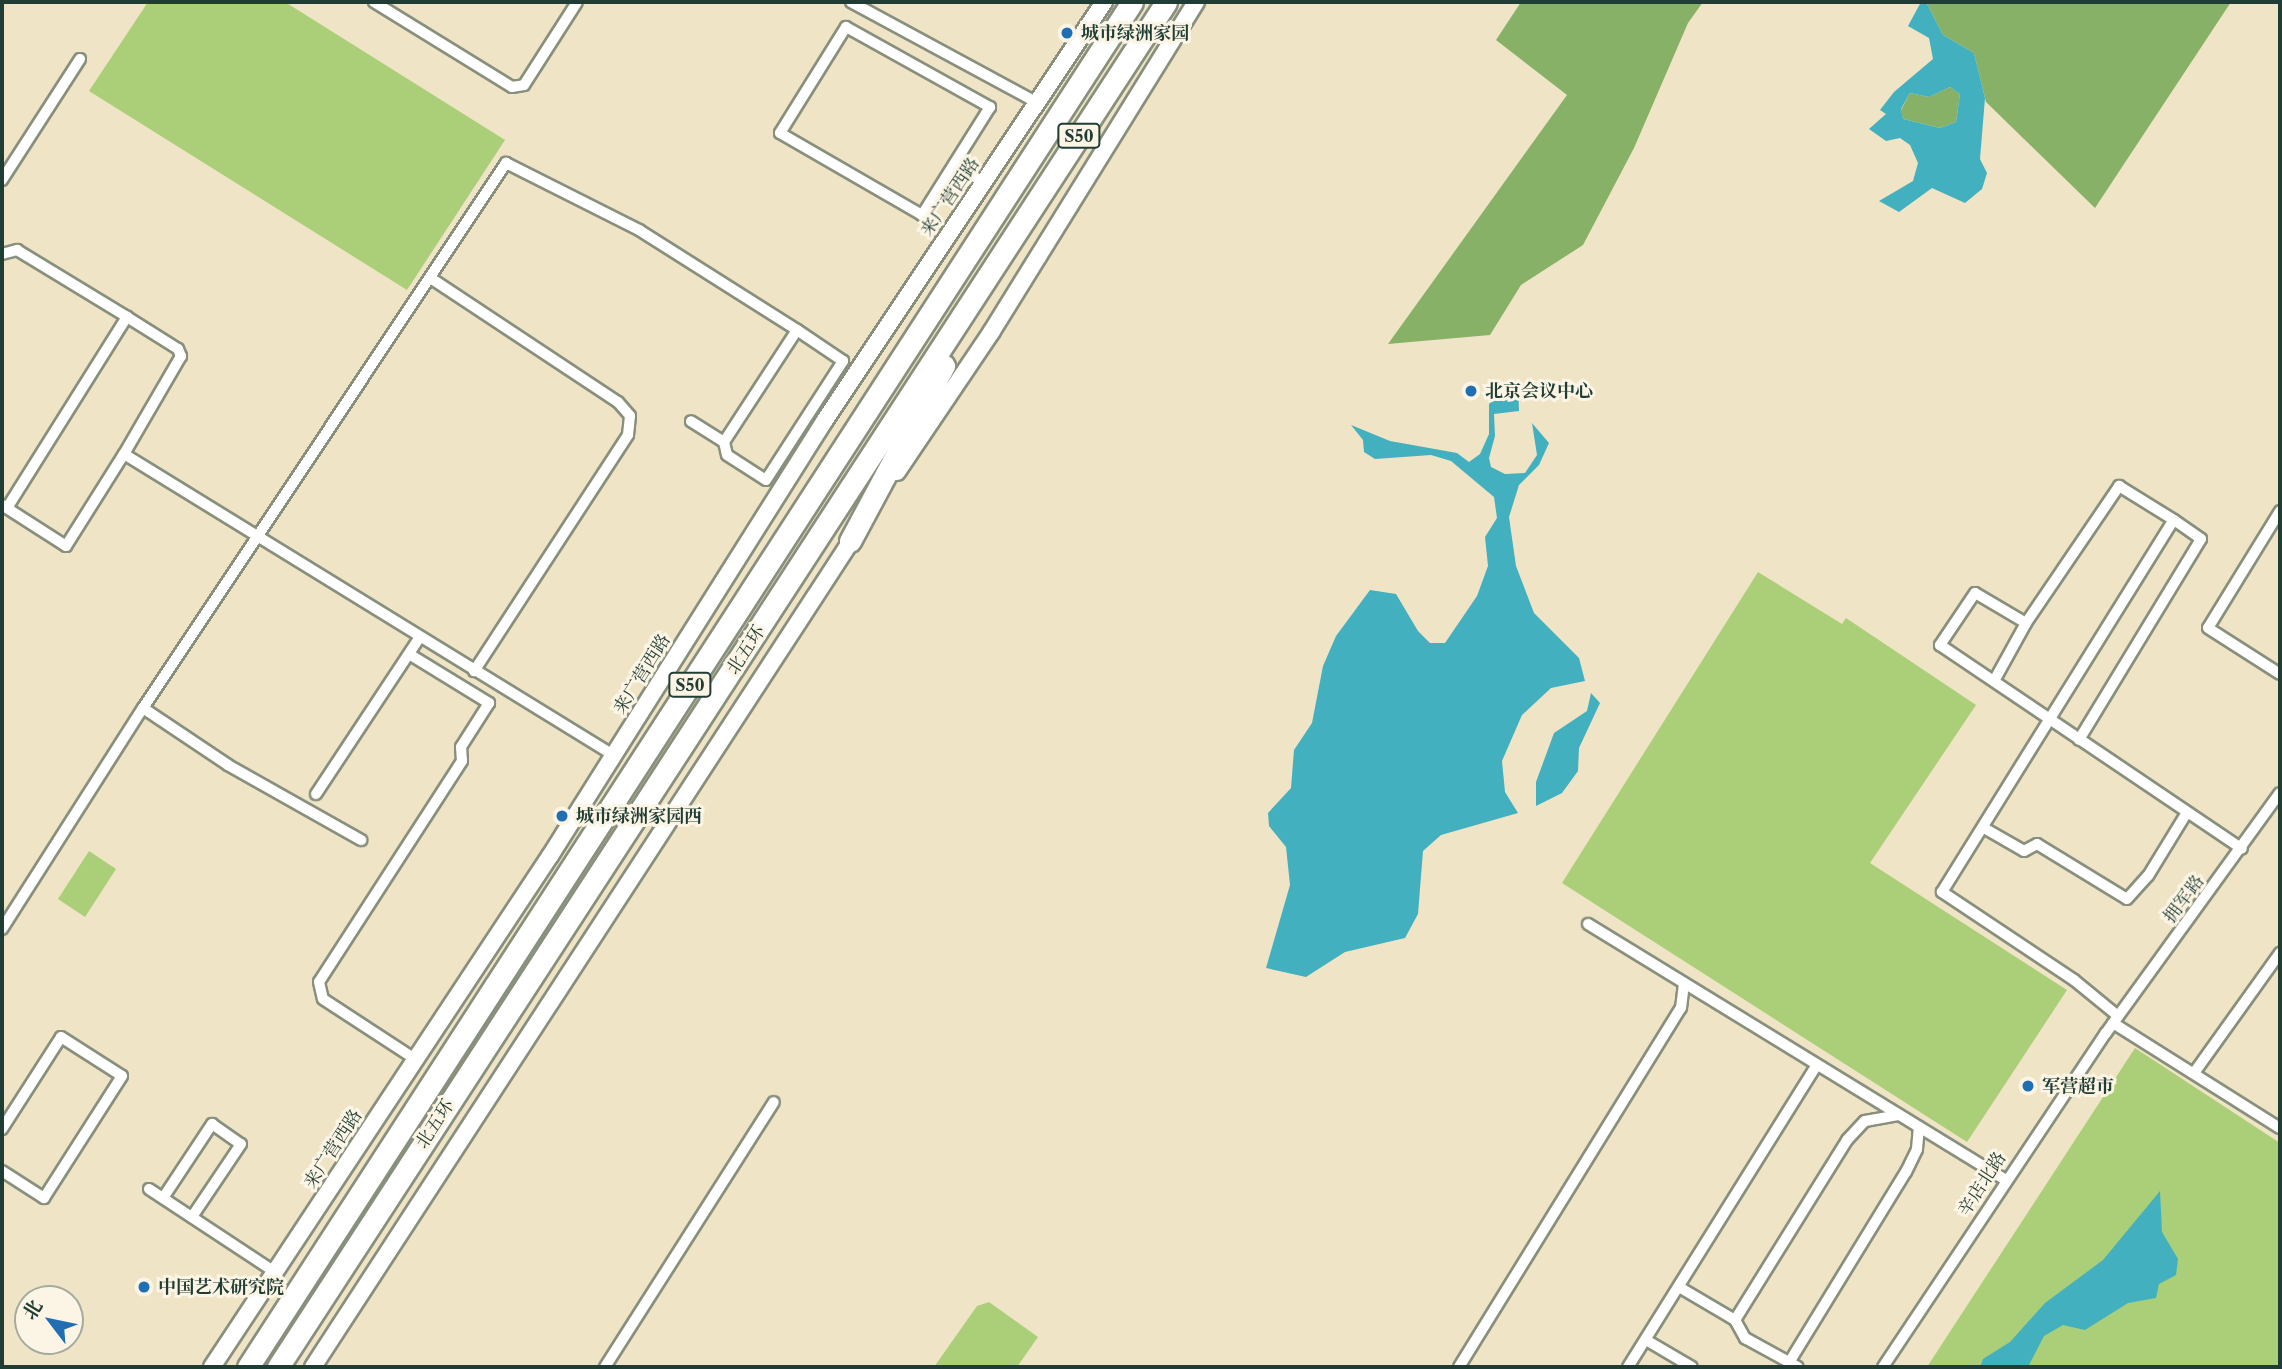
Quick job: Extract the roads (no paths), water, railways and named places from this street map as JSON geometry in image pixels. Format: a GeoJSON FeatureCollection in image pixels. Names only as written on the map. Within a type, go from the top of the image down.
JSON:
{"type":"FeatureCollection","features":[{"type":"Feature","properties":{"kind":"highway","name":"北五环"},"geometry":{"type":"LineString","coordinates":[[248,1367],[1132,2]]}},
{"type":"Feature","properties":{"kind":"highway","name":"北五环"},"geometry":{"type":"LineString","coordinates":[[278,1367],[1166,2]]}},
{"type":"Feature","properties":{"kind":"highway"},"geometry":{"type":"LineString","coordinates":[[850,541],[992,271]]}},
{"type":"Feature","properties":{"kind":"street"},"geometry":{"type":"LineString","coordinates":[[374,2],[512,88],[524,85],[577,2]]}},
{"type":"Feature","properties":{"kind":"street"},"geometry":{"type":"LineString","coordinates":[[851,2],[1036,102]]}},
{"type":"Feature","properties":{"kind":"street","name":"来广营西路"},"geometry":{"type":"LineString","coordinates":[[212,1367],[613,755],[814,438],[1104,2]]}},
{"type":"Feature","properties":{"kind":"street"},"geometry":{"type":"LineString","coordinates":[[313,1367],[850,541],[992,331],[1196,2]]}},
{"type":"Feature","properties":{"kind":"street"},"geometry":{"type":"LineString","coordinates":[[846,27],[990,107],[954,165],[922,215],[780,133],[846,27]]}},
{"type":"Feature","properties":{"kind":"street"},"geometry":{"type":"LineString","coordinates":[[2,180],[80,59]]}},
{"type":"Feature","properties":{"kind":"street"},"geometry":{"type":"LineString","coordinates":[[2,929],[143,708],[432,279],[506,163],[639,230],[843,361],[766,480],[727,455],[724,442],[691,421]]}},
{"type":"Feature","properties":{"kind":"street"},"geometry":{"type":"LineString","coordinates":[[954,165],[983,182]]}},
{"type":"Feature","properties":{"kind":"street"},"geometry":{"type":"LineString","coordinates":[[2,254],[17,250],[127,317],[178,349],[181,356],[66,546],[4,507],[127,317]]}},
{"type":"Feature","properties":{"kind":"street"},"geometry":{"type":"LineString","coordinates":[[432,279],[618,402],[630,416],[628,435],[474,671]]}},
{"type":"Feature","properties":{"kind":"street"},"geometry":{"type":"LineString","coordinates":[[724,442],[797,330]]}},
{"type":"Feature","properties":{"kind":"street"},"geometry":{"type":"LineString","coordinates":[[800,429],[814,438]]}},
{"type":"Feature","properties":{"kind":"street"},"geometry":{"type":"LineString","coordinates":[[124,454],[613,755]]}},
{"type":"Feature","properties":{"kind":"street"},"geometry":{"type":"LineString","coordinates":[[1994,681],[2026,623],[2119,486],[2202,539],[2079,740]]}},
{"type":"Feature","properties":{"kind":"street"},"geometry":{"type":"LineString","coordinates":[[2280,511],[2208,628],[2280,674]]}},
{"type":"Feature","properties":{"kind":"street"},"geometry":{"type":"LineString","coordinates":[[2174,520],[1942,892],[2074,980],[2115,1019],[2280,1128]]}},
{"type":"Feature","properties":{"kind":"street"},"geometry":{"type":"LineString","coordinates":[[2026,623],[1975,593],[1943,635],[1940,645],[2048,721],[2242,849]]}},
{"type":"Feature","properties":{"kind":"street"},"geometry":{"type":"LineString","coordinates":[[316,794],[420,637]]}},
{"type":"Feature","properties":{"kind":"street"},"geometry":{"type":"LineString","coordinates":[[409,654],[489,703]]}},
{"type":"Feature","properties":{"kind":"street"},"geometry":{"type":"LineString","coordinates":[[415,1059],[323,999],[319,982],[462,761],[461,747],[500,686]]}},
{"type":"Feature","properties":{"kind":"street"},"geometry":{"type":"LineString","coordinates":[[143,708],[228,765],[361,840]]}},
{"type":"Feature","properties":{"kind":"street","name":"拥军路"},"geometry":{"type":"LineString","coordinates":[[2115,1019],[2242,849],[2280,793]]}},
{"type":"Feature","properties":{"kind":"street"},"geometry":{"type":"LineString","coordinates":[[1984,828],[2024,851],[2037,844],[2127,899],[2148,876],[2186,814]]}},
{"type":"Feature","properties":{"kind":"street"},"geometry":{"type":"LineString","coordinates":[[1588,924],[2005,1180]]}},
{"type":"Feature","properties":{"kind":"street"},"geometry":{"type":"LineString","coordinates":[[2194,1073],[2280,953]]}},
{"type":"Feature","properties":{"kind":"street"},"geometry":{"type":"LineString","coordinates":[[1459,1367],[1681,1008],[1684,983]]}},
{"type":"Feature","properties":{"kind":"street","name":"辛店北路"},"geometry":{"type":"LineString","coordinates":[[1883,1367],[2005,1180],[2115,1019]]}},
{"type":"Feature","properties":{"kind":"street"},"geometry":{"type":"LineString","coordinates":[[2,1129],[61,1037],[122,1076],[44,1198],[2,1171]]}},
{"type":"Feature","properties":{"kind":"street"},"geometry":{"type":"LineString","coordinates":[[1628,1367],[1817,1065]]}},
{"type":"Feature","properties":{"kind":"street"},"geometry":{"type":"LineString","coordinates":[[605,1367],[774,1102]]}},
{"type":"Feature","properties":{"kind":"street"},"geometry":{"type":"LineString","coordinates":[[1735,1320],[1847,1140],[1865,1121],[1899,1115]]}},
{"type":"Feature","properties":{"kind":"street"},"geometry":{"type":"LineString","coordinates":[[163,1198],[212,1124],[241,1144],[192,1217]]}},
{"type":"Feature","properties":{"kind":"street"},"geometry":{"type":"LineString","coordinates":[[1679,1287],[1735,1320],[1745,1338],[1794,1364],[1906,1172],[1917,1149],[1919,1127]]}},
{"type":"Feature","properties":{"kind":"street"},"geometry":{"type":"LineString","coordinates":[[149,1189],[275,1272]]}},
{"type":"Feature","properties":{"kind":"street"},"geometry":{"type":"LineString","coordinates":[[1646,1340],[1692,1367]]}},
{"type":"Feature","properties":{"kind":"water"},"geometry":{"type":"Polygon","coordinates":[[[1921,2],[1926,2],[1943,35],[1974,53],[1985,98],[1980,159],[1987,173],[1982,189],[1965,203],[1932,188],[1899,212],[1879,201],[1913,181],[1918,163],[1910,145],[1900,138],[1886,141],[1869,129],[1886,114],[1880,110],[1894,92],[1933,59],[1929,38],[1908,26],[1921,2]],[[1950,87],[1929,97],[1910,93],[1901,109],[1903,119],[1940,128],[1956,122],[1960,94],[1950,87]]]}},
{"type":"Feature","properties":{"kind":"water"},"geometry":{"type":"Polygon","coordinates":[[[1518,383],[1519,411],[1494,414],[1495,436],[1489,458],[1491,467],[1505,474],[1525,473],[1537,455],[1532,423],[1549,443],[1539,465],[1519,485],[1509,517],[1516,566],[1534,613],[1579,658],[1585,681],[1551,688],[1522,715],[1502,761],[1505,792],[1518,813],[1441,835],[1423,851],[1418,914],[1405,938],[1345,952],[1306,977],[1266,968],[1290,885],[1286,847],[1269,826],[1268,813],[1291,788],[1294,750],[1312,723],[1323,666],[1336,636],[1370,590],[1396,594],[1418,631],[1430,643],[1445,643],[1477,596],[1488,566],[1485,537],[1497,518],[1494,497],[1451,461],[1431,455],[1375,459],[1364,452],[1363,440],[1351,425],[1390,441],[1457,453],[1469,462],[1480,454],[1489,434],[1489,404],[1518,383]]]}},
{"type":"Feature","properties":{"kind":"water"},"geometry":{"type":"Polygon","coordinates":[[[1591,693],[1600,703],[1579,748],[1578,771],[1562,793],[1536,806],[1536,782],[1554,733],[1587,711],[1591,693]]]}},
{"type":"Feature","properties":{"kind":"water"},"geometry":{"type":"Polygon","coordinates":[[[2160,1191],[2162,1232],[2178,1259],[2176,1275],[2159,1284],[2156,1298],[2128,1303],[2085,1330],[2063,1325],[2044,1336],[2028,1367],[1980,1367],[1983,1359],[2010,1342],[2045,1303],[2103,1260],[2160,1191]]]}},
{"type":"Feature","properties":{"kind":"place","name":"城市绿洲家园"},"geometry":{"type":"Point","coordinates":[1067,33]}},
{"type":"Feature","properties":{"kind":"place","name":"北京会议中心"},"geometry":{"type":"Point","coordinates":[1471,391]}},
{"type":"Feature","properties":{"kind":"place","name":"城市绿洲家园西"},"geometry":{"type":"Point","coordinates":[562,816]}},
{"type":"Feature","properties":{"kind":"place","name":"军营超市"},"geometry":{"type":"Point","coordinates":[2028,1086]}},
{"type":"Feature","properties":{"kind":"place","name":"中国艺术研究院"},"geometry":{"type":"Point","coordinates":[144,1287]}}]}
